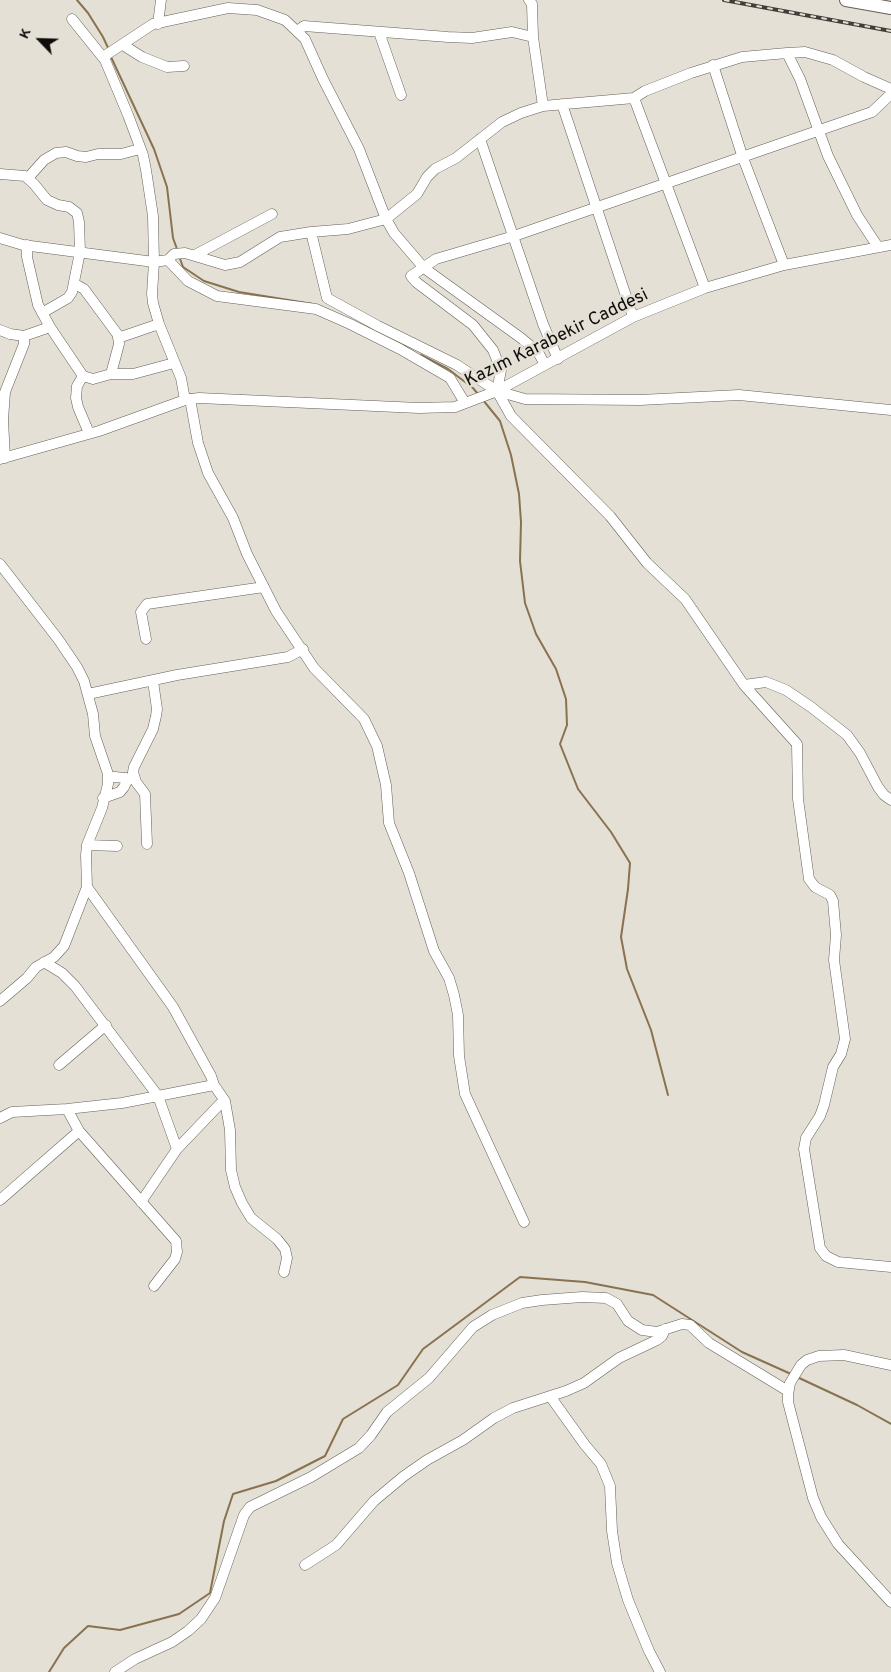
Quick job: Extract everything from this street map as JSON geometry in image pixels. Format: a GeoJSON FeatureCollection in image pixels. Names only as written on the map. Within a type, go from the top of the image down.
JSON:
{"type":"FeatureCollection","features":[{"type":"Feature","properties":{"kind":"main road"},"geometry":{"type":"LineString","coordinates":[[846,0],[891,8]]}},
{"type":"Feature","properties":{"kind":"street"},"geometry":{"type":"LineString","coordinates":[[158,24],[161,0]]}},
{"type":"Feature","properties":{"kind":"street"},"geometry":{"type":"LineString","coordinates":[[529,0],[532,4],[533,37],[543,106]]}},
{"type":"Feature","properties":{"kind":"street"},"geometry":{"type":"LineString","coordinates":[[112,52],[153,24],[228,8],[256,10],[284,20],[305,39],[359,149],[386,219],[394,233],[424,268],[538,352],[545,365]]}},
{"type":"Feature","properties":{"kind":"street"},"geometry":{"type":"LineString","coordinates":[[72,19],[112,52],[142,57],[167,66],[184,66]]}},
{"type":"Feature","properties":{"kind":"street"},"geometry":{"type":"LineString","coordinates":[[297,31],[304,26],[472,38],[512,32],[533,37]]}},
{"type":"Feature","properties":{"kind":"street"},"geometry":{"type":"LineString","coordinates":[[379,32],[401,95]]}},
{"type":"Feature","properties":{"kind":"street"},"geometry":{"type":"LineString","coordinates":[[112,52],[128,115],[146,170],[151,202],[154,262],[152,294],[159,324],[188,399],[204,461],[233,518],[247,554],[286,627],[318,672],[364,719],[377,746],[386,785],[389,823],[412,882],[434,951],[449,978],[454,994],[458,1015],[459,1056],[465,1094],[524,1222]]}},
{"type":"Feature","properties":{"kind":"street"},"geometry":{"type":"LineString","coordinates":[[190,254],[225,265],[240,262],[280,237],[348,228],[386,219],[417,194],[431,172],[456,158],[502,122],[520,113],[543,106],[634,98],[646,91],[742,56],[805,52],[833,60],[891,89]]}},
{"type":"Feature","properties":{"kind":"street"},"geometry":{"type":"LineString","coordinates":[[787,53],[800,79],[828,156],[857,215],[878,247]]}},
{"type":"Feature","properties":{"kind":"street"},"geometry":{"type":"LineString","coordinates":[[713,65],[744,158],[784,265]]}},
{"type":"Feature","properties":{"kind":"street"},"geometry":{"type":"LineString","coordinates":[[891,94],[872,112],[744,158],[597,206],[514,236],[436,259],[412,276],[416,282],[473,326],[493,350],[501,370],[497,391],[512,416],[610,516],[648,563],[685,598],[744,685],[797,744],[798,799],[809,879],[815,887],[830,895],[833,901],[836,936],[834,960],[845,1040],[841,1054],[833,1067],[820,1116],[806,1138],[804,1149],[820,1248],[826,1256],[838,1262],[891,1267]]}},
{"type":"Feature","properties":{"kind":"street"},"geometry":{"type":"LineString","coordinates":[[634,98],[705,288]]}},
{"type":"Feature","properties":{"kind":"street"},"geometry":{"type":"LineString","coordinates":[[562,104],[633,317]]}},
{"type":"Feature","properties":{"kind":"street"},"geometry":{"type":"LineString","coordinates":[[480,139],[543,324],[558,359]]}},
{"type":"Feature","properties":{"kind":"street"},"geometry":{"type":"LineString","coordinates":[[28,178],[44,160],[56,153],[66,152],[86,157],[98,154],[121,154],[140,149]]}},
{"type":"Feature","properties":{"kind":"street"},"geometry":{"type":"LineString","coordinates":[[0,174],[23,175],[48,200],[58,205],[69,207],[77,214],[80,252],[72,292],[68,298],[42,313]]}},
{"type":"Feature","properties":{"kind":"street"},"geometry":{"type":"LineString","coordinates":[[0,238],[14,244],[154,262],[190,254],[272,214]]}},
{"type":"Feature","properties":{"kind":"street"},"geometry":{"type":"LineString","coordinates":[[311,232],[327,298],[378,326],[457,365],[497,391],[525,399],[640,400],[739,395],[891,410]]}},
{"type":"Feature","properties":{"kind":"street","name":"Kazım Karabekir Caddesi"},"geometry":{"type":"LineString","coordinates":[[3,458],[89,434],[188,399],[419,408],[455,407],[497,391],[633,317],[705,288],[784,265],[891,244]]}},
{"type":"Feature","properties":{"kind":"street"},"geometry":{"type":"LineString","coordinates":[[27,245],[38,305],[50,327],[83,376],[93,379],[111,374],[133,374],[174,363]]}},
{"type":"Feature","properties":{"kind":"street"},"geometry":{"type":"LineString","coordinates":[[171,258],[188,282],[217,296],[316,309],[350,324],[400,349],[450,378],[465,403]]}},
{"type":"Feature","properties":{"kind":"street"},"geometry":{"type":"LineString","coordinates":[[74,284],[84,289],[118,338],[119,344],[111,374]]}},
{"type":"Feature","properties":{"kind":"street"},"geometry":{"type":"LineString","coordinates":[[118,338],[159,324]]}},
{"type":"Feature","properties":{"kind":"street"},"geometry":{"type":"LineString","coordinates":[[0,330],[24,336],[50,327]]}},
{"type":"Feature","properties":{"kind":"street"},"geometry":{"type":"LineString","coordinates":[[3,458],[5,392],[24,344],[24,336]]}},
{"type":"Feature","properties":{"kind":"street"},"geometry":{"type":"LineString","coordinates":[[0,370],[12,374]]}},
{"type":"Feature","properties":{"kind":"street"},"geometry":{"type":"LineString","coordinates":[[83,376],[77,386],[76,398],[89,434]]}},
{"type":"Feature","properties":{"kind":"street"},"geometry":{"type":"LineString","coordinates":[[0,564],[70,657],[84,681],[94,714],[95,736],[108,778],[102,808],[87,845],[87,887],[64,946],[54,956],[36,967],[20,985],[0,1001]]}},
{"type":"Feature","properties":{"kind":"street"},"geometry":{"type":"LineString","coordinates":[[146,639],[141,612],[147,604],[264,587]]}},
{"type":"Feature","properties":{"kind":"street"},"geometry":{"type":"LineString","coordinates":[[88,694],[288,657],[303,649]]}},
{"type":"Feature","properties":{"kind":"street"},"geometry":{"type":"LineString","coordinates":[[103,798],[120,792],[131,779],[134,766],[150,735],[157,709],[153,681]]}},
{"type":"Feature","properties":{"kind":"street"},"geometry":{"type":"LineString","coordinates":[[744,685],[766,682],[781,688],[811,707],[847,735],[857,748],[878,787],[891,800]]}},
{"type":"Feature","properties":{"kind":"street"},"geometry":{"type":"LineString","coordinates":[[108,778],[131,779],[145,794],[147,844]]}},
{"type":"Feature","properties":{"kind":"street"},"geometry":{"type":"LineString","coordinates":[[87,845],[117,846]]}},
{"type":"Feature","properties":{"kind":"street"},"geometry":{"type":"LineString","coordinates":[[87,887],[174,1008],[214,1085],[225,1101],[230,1130],[231,1170],[235,1187],[251,1218],[280,1242],[287,1258],[284,1272]]}},
{"type":"Feature","properties":{"kind":"street"},"geometry":{"type":"LineString","coordinates":[[44,962],[69,979],[106,1025],[158,1096],[177,1149]]}},
{"type":"Feature","properties":{"kind":"street"},"geometry":{"type":"LineString","coordinates":[[59,1065],[106,1025]]}},
{"type":"Feature","properties":{"kind":"street"},"geometry":{"type":"LineString","coordinates":[[0,1118],[12,1112],[122,1103],[214,1085]]}},
{"type":"Feature","properties":{"kind":"street"},"geometry":{"type":"LineString","coordinates":[[141,1202],[177,1149],[225,1101]]}},
{"type":"Feature","properties":{"kind":"street"},"geometry":{"type":"LineString","coordinates":[[67,1109],[79,1131],[174,1238],[177,1244],[175,1259],[154,1286]]}},
{"type":"Feature","properties":{"kind":"street"},"geometry":{"type":"LineString","coordinates":[[0,1200],[79,1131]]}},
{"type":"Feature","properties":{"kind":"street"},"geometry":{"type":"LineString","coordinates":[[115,1672],[135,1659],[172,1642],[201,1619],[214,1598],[244,1515],[250,1507],[311,1477],[359,1448],[388,1412],[419,1387],[473,1327],[486,1318],[522,1303],[562,1298],[601,1297],[610,1299],[617,1304],[628,1321],[637,1328],[652,1332],[682,1324],[690,1325],[709,1343],[789,1387]]}},
{"type":"Feature","properties":{"kind":"street"},"geometry":{"type":"LineString","coordinates":[[305,1565],[336,1545],[374,1501],[415,1468],[463,1440],[504,1412],[584,1383],[619,1358],[657,1340],[662,1336],[664,1329]]}},
{"type":"Feature","properties":{"kind":"street"},"geometry":{"type":"LineString","coordinates":[[891,1365],[835,1354],[812,1358],[799,1368],[789,1387],[788,1402],[813,1498],[821,1517],[838,1544],[891,1602]]}},
{"type":"Feature","properties":{"kind":"street"},"geometry":{"type":"LineString","coordinates":[[550,1396],[601,1464],[610,1486],[612,1531],[617,1563],[628,1600],[648,1651],[660,1672]]}},
{"type":"Feature","properties":{"kind":"waterway"},"geometry":{"type":"LineString","coordinates":[[77,0],[88,13],[109,50]]}},
{"type":"Feature","properties":{"kind":"waterway"},"geometry":{"type":"LineString","coordinates":[[111,57],[154,149],[167,187],[173,238],[177,249]]}},
{"type":"Feature","properties":{"kind":"waterway"},"geometry":{"type":"LineString","coordinates":[[179,256],[183,267],[204,281],[239,292],[313,304]]}},
{"type":"Feature","properties":{"kind":"waterway"},"geometry":{"type":"LineString","coordinates":[[421,355],[448,369],[478,394]]}},
{"type":"Feature","properties":{"kind":"waterway"},"geometry":{"type":"LineString","coordinates":[[483,400],[500,421],[511,455],[519,494],[521,522],[520,561],[525,603],[536,634],[556,669],[566,699],[567,725],[560,744],[578,789],[611,832],[630,863],[621,937],[627,969],[651,1030],[668,1095]]}},
{"type":"Feature","properties":{"kind":"waterway"},"geometry":{"type":"LineString","coordinates":[[49,1672],[64,1648],[88,1626],[120,1630],[179,1614],[210,1593],[224,1521],[233,1494],[276,1481],[325,1456],[343,1419],[398,1385],[423,1349],[520,1277],[585,1282],[653,1295],[742,1352],[791,1374]]}},
{"type":"Feature","properties":{"kind":"waterway"},"geometry":{"type":"LineString","coordinates":[[797,1377],[857,1405],[891,1424]]}},
{"type":"Feature","properties":{"kind":"railway"},"geometry":{"type":"LineString","coordinates":[[724,0],[891,31]]}}]}
